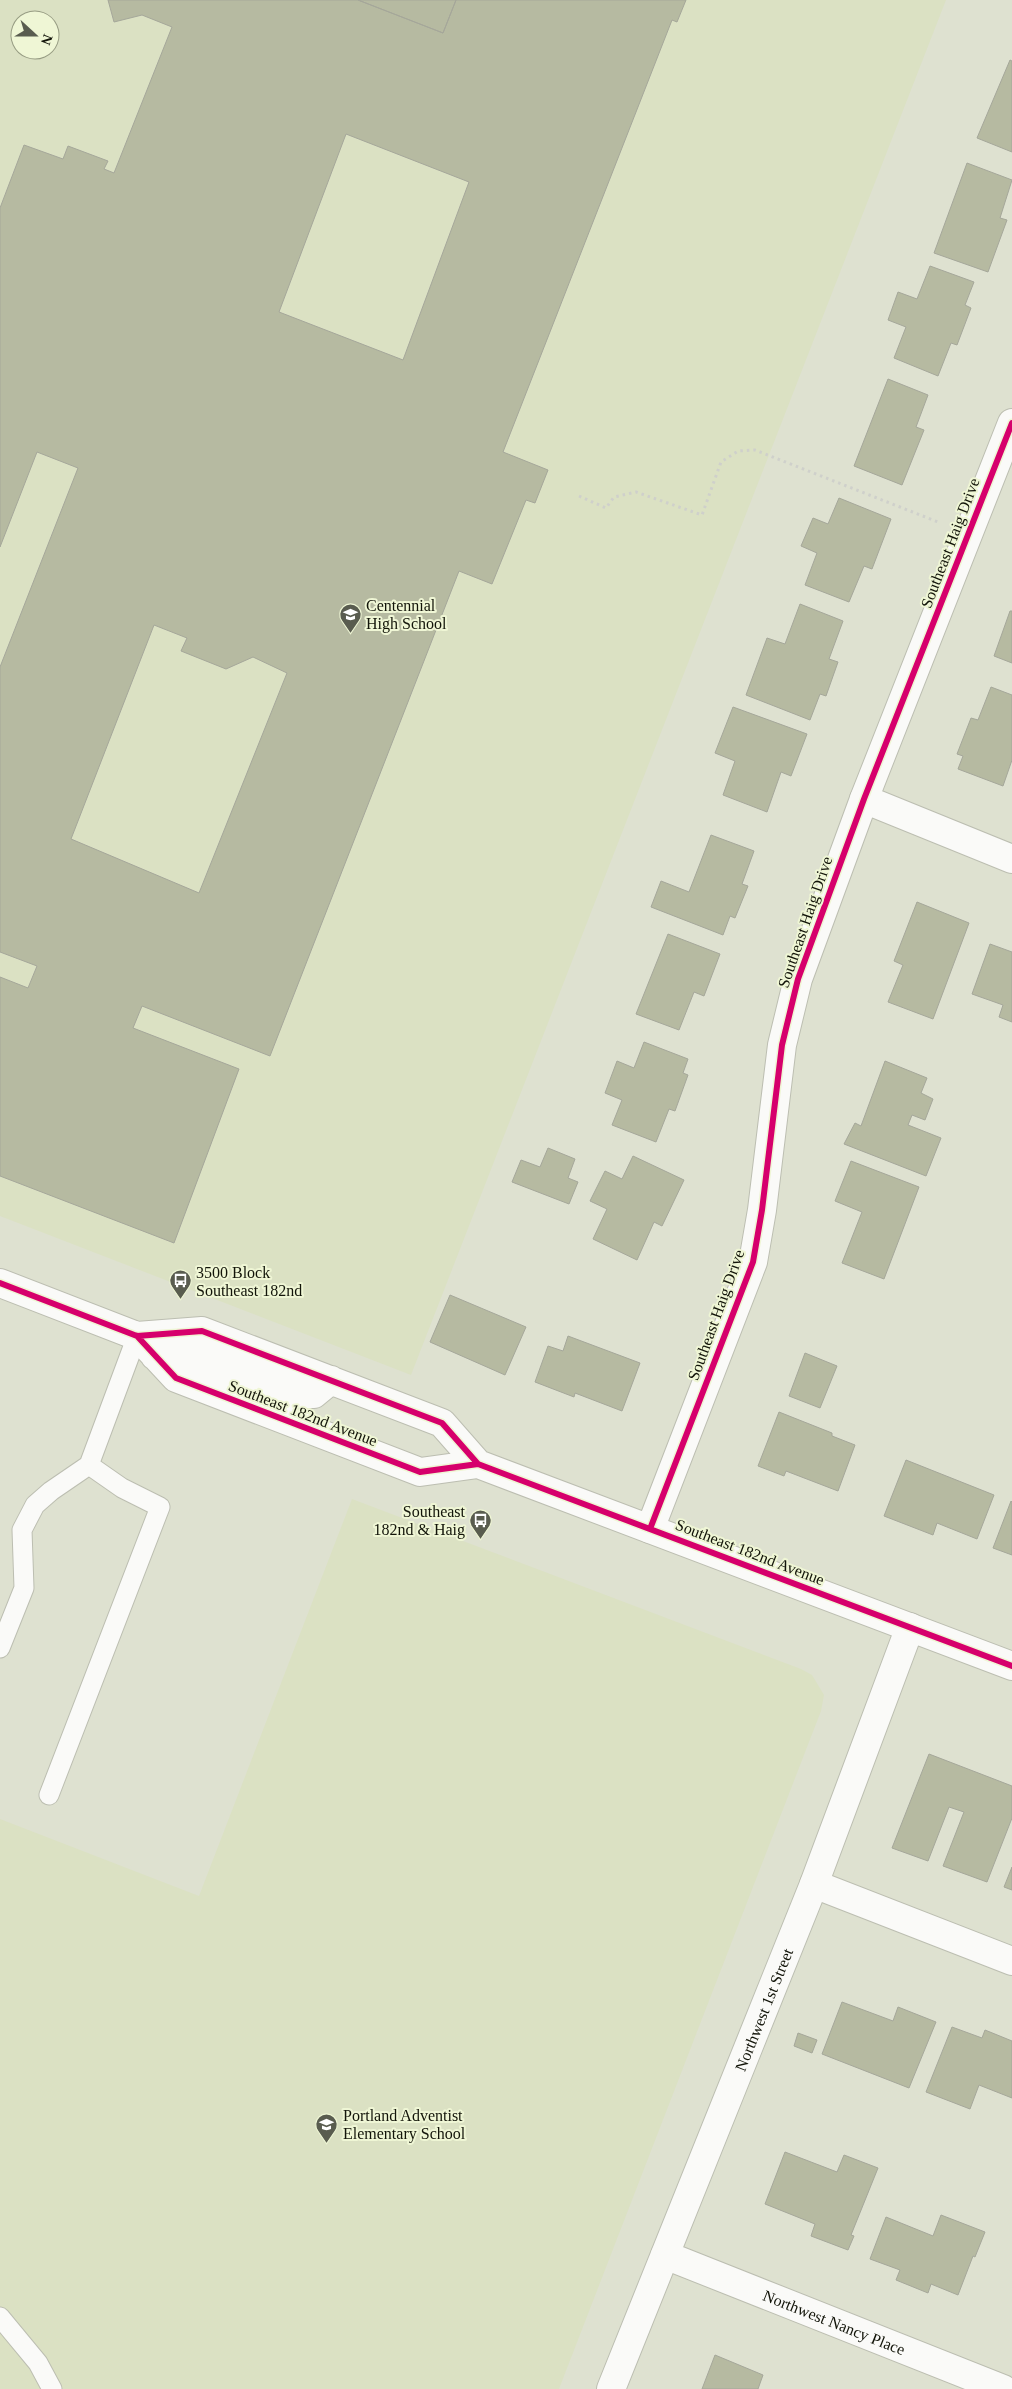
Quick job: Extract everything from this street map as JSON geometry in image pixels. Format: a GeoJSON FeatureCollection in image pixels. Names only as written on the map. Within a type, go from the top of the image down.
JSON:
{"type":"FeatureCollection","features":[{"type":"Feature","properties":{"kind":"street","name":"Southeast Haig Drive"},"geometry":{"type":"LineString","coordinates":[[650,1529],[753,1262],[762,1210],[782,1045],[798,979],[864,799],[1012,423]]}},
{"type":"Feature","properties":{"kind":"street"},"geometry":{"type":"LineString","coordinates":[[864,799],[1012,859]]}},
{"type":"Feature","properties":{"kind":"street","name":"Southeast 182nd Avenue"},"geometry":{"type":"LineString","coordinates":[[0,1284],[137,1336],[202,1331],[442,1423],[478,1464],[1012,1666]]}},
{"type":"Feature","properties":{"kind":"street","name":"Southeast 182nd Avenue"},"geometry":{"type":"LineString","coordinates":[[137,1336],[176,1378],[420,1472],[478,1464]]}},
{"type":"Feature","properties":{"kind":"street"},"geometry":{"type":"LineString","coordinates":[[155,1356],[178,1351],[295,1394],[314,1394],[331,1380]]}},
{"type":"Feature","properties":{"kind":"street","name":"Northwest 1st Street"},"geometry":{"type":"LineString","coordinates":[[611,2389],[814,1884],[910,1627]]}},
{"type":"Feature","properties":{"kind":"street"},"geometry":{"type":"LineString","coordinates":[[814,1884],[1012,1961]]}},
{"type":"Feature","properties":{"kind":"street","name":"Northwest Nancy Place"},"geometry":{"type":"LineString","coordinates":[[665,2255],[1003,2389]]}},
{"type":"Feature","properties":{"kind":"lane"},"geometry":{"type":"LineString","coordinates":[[0,1648],[24,1588],[22,1530],[35,1506],[50,1491],[89,1465],[137,1336]]}},
{"type":"Feature","properties":{"kind":"lane"},"geometry":{"type":"LineString","coordinates":[[49,1796],[160,1507],[122,1488],[89,1465]]}},
{"type":"Feature","properties":{"kind":"lane"},"geometry":{"type":"LineString","coordinates":[[0,2317],[38,2363],[52,2389]]}},
{"type":"Feature","properties":{"kind":"path"},"geometry":{"type":"LineString","coordinates":[[579,496],[606,508],[614,497],[636,492],[702,515],[721,462],[738,450],[755,450],[969,534]]}},
{"type":"Feature","properties":{"kind":"shaded area","name":"Centennial High School"},"geometry":{"type":"Polygon","coordinates":[[[0,0],[946,0],[411,1375],[0,1216],[0,0]]]}},
{"type":"Feature","properties":{"kind":"shaded area","name":"Portland Adventist Elementary School"},"geometry":{"type":"Polygon","coordinates":[[[352,1499],[801,1669],[812,1675],[824,1695],[821,1711],[559,2389],[0,2389],[0,1819],[199,1896],[352,1499]]]}},
{"type":"Feature","properties":{"kind":"building"},"geometry":{"type":"Polygon","coordinates":[[[108,0],[358,0],[443,33],[456,0],[686,0],[677,22],[672,20],[503,452],[548,470],[535,503],[526,500],[492,584],[459,571],[270,1056],[142,1006],[133,1028],[239,1069],[174,1243],[0,1176],[0,977],[28,988],[37,966],[0,952],[0,667],[78,468],[37,452],[0,547],[0,208],[24,145],[63,159],[68,146],[108,161],[104,169],[114,173],[172,27],[142,15],[114,22],[108,0]],[[346,134],[279,312],[403,360],[469,182],[346,134]],[[154,625],[71,839],[199,893],[287,673],[253,657],[226,669],[181,651],[187,638],[154,625]]]}},
{"type":"Feature","properties":{"kind":"building"},"geometry":{"type":"Polygon","coordinates":[[[358,0],[456,0],[443,33],[358,0]]]}},
{"type":"Feature","properties":{"kind":"building"},"geometry":{"type":"Polygon","coordinates":[[[1010,60],[1012,61],[1012,152],[977,138],[1010,60]]]}},
{"type":"Feature","properties":{"kind":"building"},"geometry":{"type":"Polygon","coordinates":[[[967,163],[1012,180],[1000,218],[1007,220],[988,272],[934,253],[967,163]]]}},
{"type":"Feature","properties":{"kind":"building"},"geometry":{"type":"Polygon","coordinates":[[[930,266],[974,282],[965,305],[971,308],[957,345],[951,343],[938,376],[894,358],[906,327],[888,320],[898,292],[917,299],[930,266]]]}},
{"type":"Feature","properties":{"kind":"building"},"geometry":{"type":"Polygon","coordinates":[[[888,379],[928,395],[916,427],[924,430],[902,485],[854,466],[888,379]]]}},
{"type":"Feature","properties":{"kind":"building"},"geometry":{"type":"Polygon","coordinates":[[[839,498],[891,519],[872,569],[864,566],[849,602],[805,585],[817,553],[801,546],[813,518],[828,524],[839,498]]]}},
{"type":"Feature","properties":{"kind":"building"},"geometry":{"type":"Polygon","coordinates":[[[800,604],[843,621],[829,659],[838,662],[826,696],[820,694],[810,720],[746,695],[767,638],[785,644],[800,604]]]}},
{"type":"Feature","properties":{"kind":"building"},"geometry":{"type":"Polygon","coordinates":[[[1010,611],[1012,611],[1012,663],[994,656],[1010,611]]]}},
{"type":"Feature","properties":{"kind":"building"},"geometry":{"type":"Polygon","coordinates":[[[991,687],[1012,695],[1012,760],[1003,786],[958,769],[963,756],[957,754],[971,718],[978,720],[991,687]]]}},
{"type":"Feature","properties":{"kind":"building"},"geometry":{"type":"Polygon","coordinates":[[[733,707],[807,734],[791,776],[781,772],[767,812],[723,795],[735,761],[715,753],[733,707]]]}},
{"type":"Feature","properties":{"kind":"building"},"geometry":{"type":"Polygon","coordinates":[[[711,835],[754,851],[742,884],[748,886],[735,918],[730,916],[723,935],[651,907],[661,881],[689,892],[711,835]]]}},
{"type":"Feature","properties":{"kind":"building"},"geometry":{"type":"Polygon","coordinates":[[[917,902],[969,923],[933,1019],[888,1002],[903,965],[894,961],[917,902]]]}},
{"type":"Feature","properties":{"kind":"building"},"geometry":{"type":"Polygon","coordinates":[[[668,934],[720,954],[704,996],[694,992],[679,1030],[636,1014],[668,934]]]}},
{"type":"Feature","properties":{"kind":"building"},"geometry":{"type":"Polygon","coordinates":[[[990,944],[1012,952],[1012,1022],[999,1017],[1003,1005],[972,994],[990,944]]]}},
{"type":"Feature","properties":{"kind":"building"},"geometry":{"type":"Polygon","coordinates":[[[644,1042],[688,1059],[683,1073],[688,1075],[675,1111],[669,1109],[656,1142],[612,1125],[622,1100],[605,1093],[617,1061],[634,1068],[644,1042]]]}},
{"type":"Feature","properties":{"kind":"building"},"geometry":{"type":"Polygon","coordinates":[[[885,1061],[927,1078],[921,1093],[933,1099],[925,1120],[912,1115],[908,1125],[941,1138],[926,1176],[844,1144],[855,1123],[861,1126],[885,1061]]]}},
{"type":"Feature","properties":{"kind":"building"},"geometry":{"type":"Polygon","coordinates":[[[548,1148],[575,1159],[568,1178],[578,1182],[569,1204],[512,1182],[521,1160],[540,1167],[548,1148]]]}},
{"type":"Feature","properties":{"kind":"building"},"geometry":{"type":"Polygon","coordinates":[[[633,1156],[684,1180],[662,1226],[654,1222],[637,1260],[593,1239],[607,1209],[590,1201],[605,1171],[622,1179],[633,1156]]]}},
{"type":"Feature","properties":{"kind":"building"},"geometry":{"type":"Polygon","coordinates":[[[851,1161],[919,1187],[884,1279],[842,1263],[862,1212],[835,1201],[851,1161]]]}},
{"type":"Feature","properties":{"kind":"building"},"geometry":{"type":"Polygon","coordinates":[[[450,1295],[526,1327],[505,1375],[430,1342],[450,1295]]]}},
{"type":"Feature","properties":{"kind":"building"},"geometry":{"type":"Polygon","coordinates":[[[568,1336],[640,1363],[622,1411],[575,1393],[574,1397],[535,1382],[548,1346],[563,1351],[568,1336]]]}},
{"type":"Feature","properties":{"kind":"building"},"geometry":{"type":"Polygon","coordinates":[[[805,1353],[837,1366],[820,1408],[789,1396],[805,1353]]]}},
{"type":"Feature","properties":{"kind":"building"},"geometry":{"type":"Polygon","coordinates":[[[779,1412],[832,1433],[832,1436],[855,1445],[838,1491],[786,1471],[784,1476],[758,1466],[779,1412]]]}},
{"type":"Feature","properties":{"kind":"building"},"geometry":{"type":"Polygon","coordinates":[[[906,1460],[994,1495],[977,1539],[937,1523],[933,1535],[884,1516],[906,1460]]]}},
{"type":"Feature","properties":{"kind":"building"},"geometry":{"type":"Polygon","coordinates":[[[1012,1502],[1012,1555],[993,1548],[1012,1502]]]}},
{"type":"Feature","properties":{"kind":"building"},"geometry":{"type":"Polygon","coordinates":[[[929,1754],[1012,1786],[1012,1818],[987,1882],[943,1866],[964,1812],[949,1807],[928,1861],[892,1848],[929,1754]]]}},
{"type":"Feature","properties":{"kind":"building"},"geometry":{"type":"Polygon","coordinates":[[[1012,1867],[1012,1890],[1004,1887],[1012,1867]]]}},
{"type":"Feature","properties":{"kind":"building"},"geometry":{"type":"Polygon","coordinates":[[[842,2002],[893,2021],[898,2007],[936,2022],[909,2088],[822,2054],[842,2002]]]}},
{"type":"Feature","properties":{"kind":"building"},"geometry":{"type":"Polygon","coordinates":[[[952,2027],[982,2038],[985,2030],[1012,2041],[1012,2098],[979,2085],[970,2109],[926,2092],[952,2027]]]}},
{"type":"Feature","properties":{"kind":"building"},"geometry":{"type":"Polygon","coordinates":[[[798,2033],[817,2040],[812,2053],[794,2046],[798,2033]]]}},
{"type":"Feature","properties":{"kind":"building"},"geometry":{"type":"Polygon","coordinates":[[[785,2152],[837,2172],[844,2155],[878,2168],[851,2235],[854,2236],[848,2250],[811,2236],[815,2224],[765,2204],[785,2152]]]}},
{"type":"Feature","properties":{"kind":"building"},"geometry":{"type":"Polygon","coordinates":[[[941,2215],[985,2232],[975,2257],[973,2256],[958,2295],[931,2284],[928,2293],[896,2280],[900,2270],[870,2259],[886,2217],[933,2236],[941,2215]]]}},
{"type":"Feature","properties":{"kind":"building"},"geometry":{"type":"Polygon","coordinates":[[[715,2355],[763,2375],[758,2389],[702,2389],[715,2355]]]}},
{"type":"Feature","properties":{"kind":"cycle path"},"geometry":{"type":"LineString","coordinates":[[650,1529],[753,1262],[762,1210],[782,1045],[798,979],[864,799],[1012,423]]}},
{"type":"Feature","properties":{"kind":"cycle path"},"geometry":{"type":"LineString","coordinates":[[0,1283],[137,1336],[202,1331],[442,1423],[478,1464],[1012,1666]]}},
{"type":"Feature","properties":{"kind":"cycle path"},"geometry":{"type":"LineString","coordinates":[[137,1336],[176,1378],[420,1472],[478,1464]]}},
{"type":"Feature","properties":{"kind":"place","name":"Centennial High School"},"geometry":{"type":"Point","coordinates":[350,633]}},
{"type":"Feature","properties":{"kind":"place","name":"3500 Block Southeast 182nd"},"geometry":{"type":"Point","coordinates":[180,1300]}},
{"type":"Feature","properties":{"kind":"place","name":"Southeast 182nd & Haig"},"geometry":{"type":"Point","coordinates":[481,1539]}},
{"type":"Feature","properties":{"kind":"place","name":"Portland Adventist Elementary School"},"geometry":{"type":"Point","coordinates":[327,2143]}}]}
